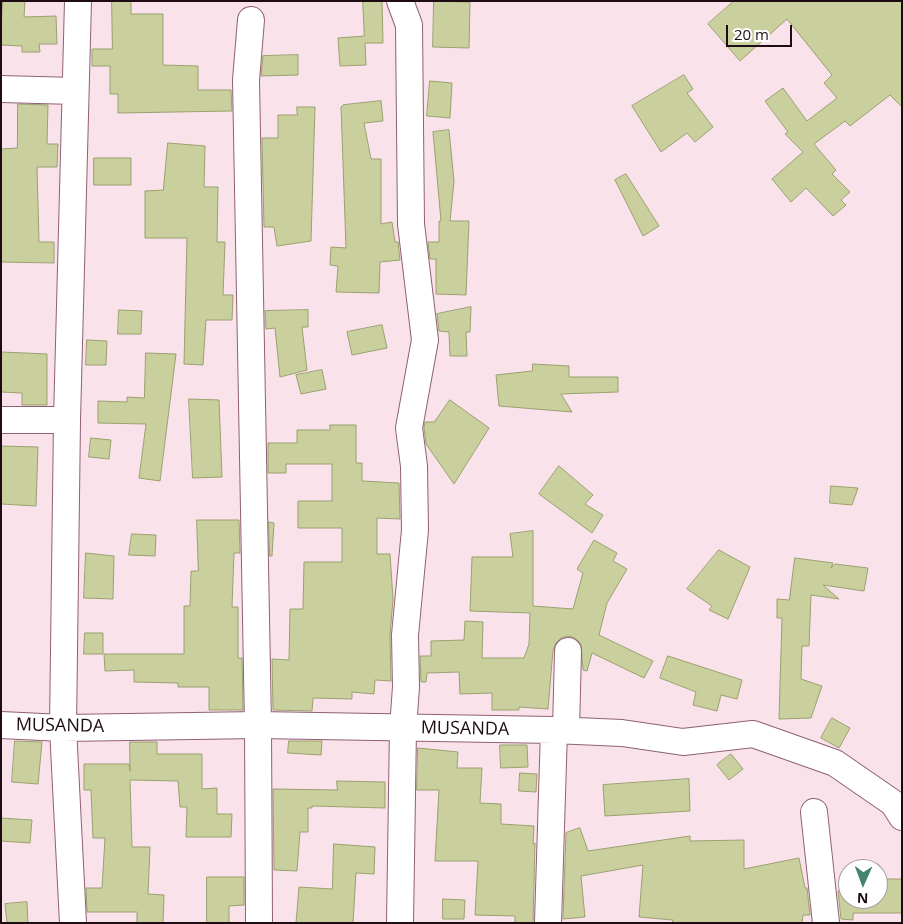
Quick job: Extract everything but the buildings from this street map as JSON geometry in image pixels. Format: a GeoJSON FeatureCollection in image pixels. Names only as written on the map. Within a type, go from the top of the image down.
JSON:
{"type":"FeatureCollection","features":[{"type":"Feature","properties":{"kind":"street"},"geometry":{"type":"LineString","coordinates":[[73,923],[63,728],[67,420],[78,1]]}},
{"type":"Feature","properties":{"kind":"street"},"geometry":{"type":"LineString","coordinates":[[400,1],[409,25],[411,224],[425,340],[409,428],[414,466],[416,530],[405,635],[406,687],[403,728],[400,923]]}},
{"type":"Feature","properties":{"kind":"street"},"geometry":{"type":"LineString","coordinates":[[251,20],[246,80],[258,725],[259,923]]}},
{"type":"Feature","properties":{"kind":"street"},"geometry":{"type":"LineString","coordinates":[[1,89],[75,90]]}},
{"type":"Feature","properties":{"kind":"street"},"geometry":{"type":"LineString","coordinates":[[1,420],[67,420]]}},
{"type":"Feature","properties":{"kind":"street"},"geometry":{"type":"LineString","coordinates":[[548,923],[560,730],[568,651]]}},
{"type":"Feature","properties":{"kind":"street","name":"MUSANDA"},"geometry":{"type":"LineString","coordinates":[[1,725],[63,728],[258,725],[560,730],[622,733],[683,742],[753,734],[834,763],[893,803],[902,818]]}},
{"type":"Feature","properties":{"kind":"street"},"geometry":{"type":"LineString","coordinates":[[814,812],[826,923]]}}]}
